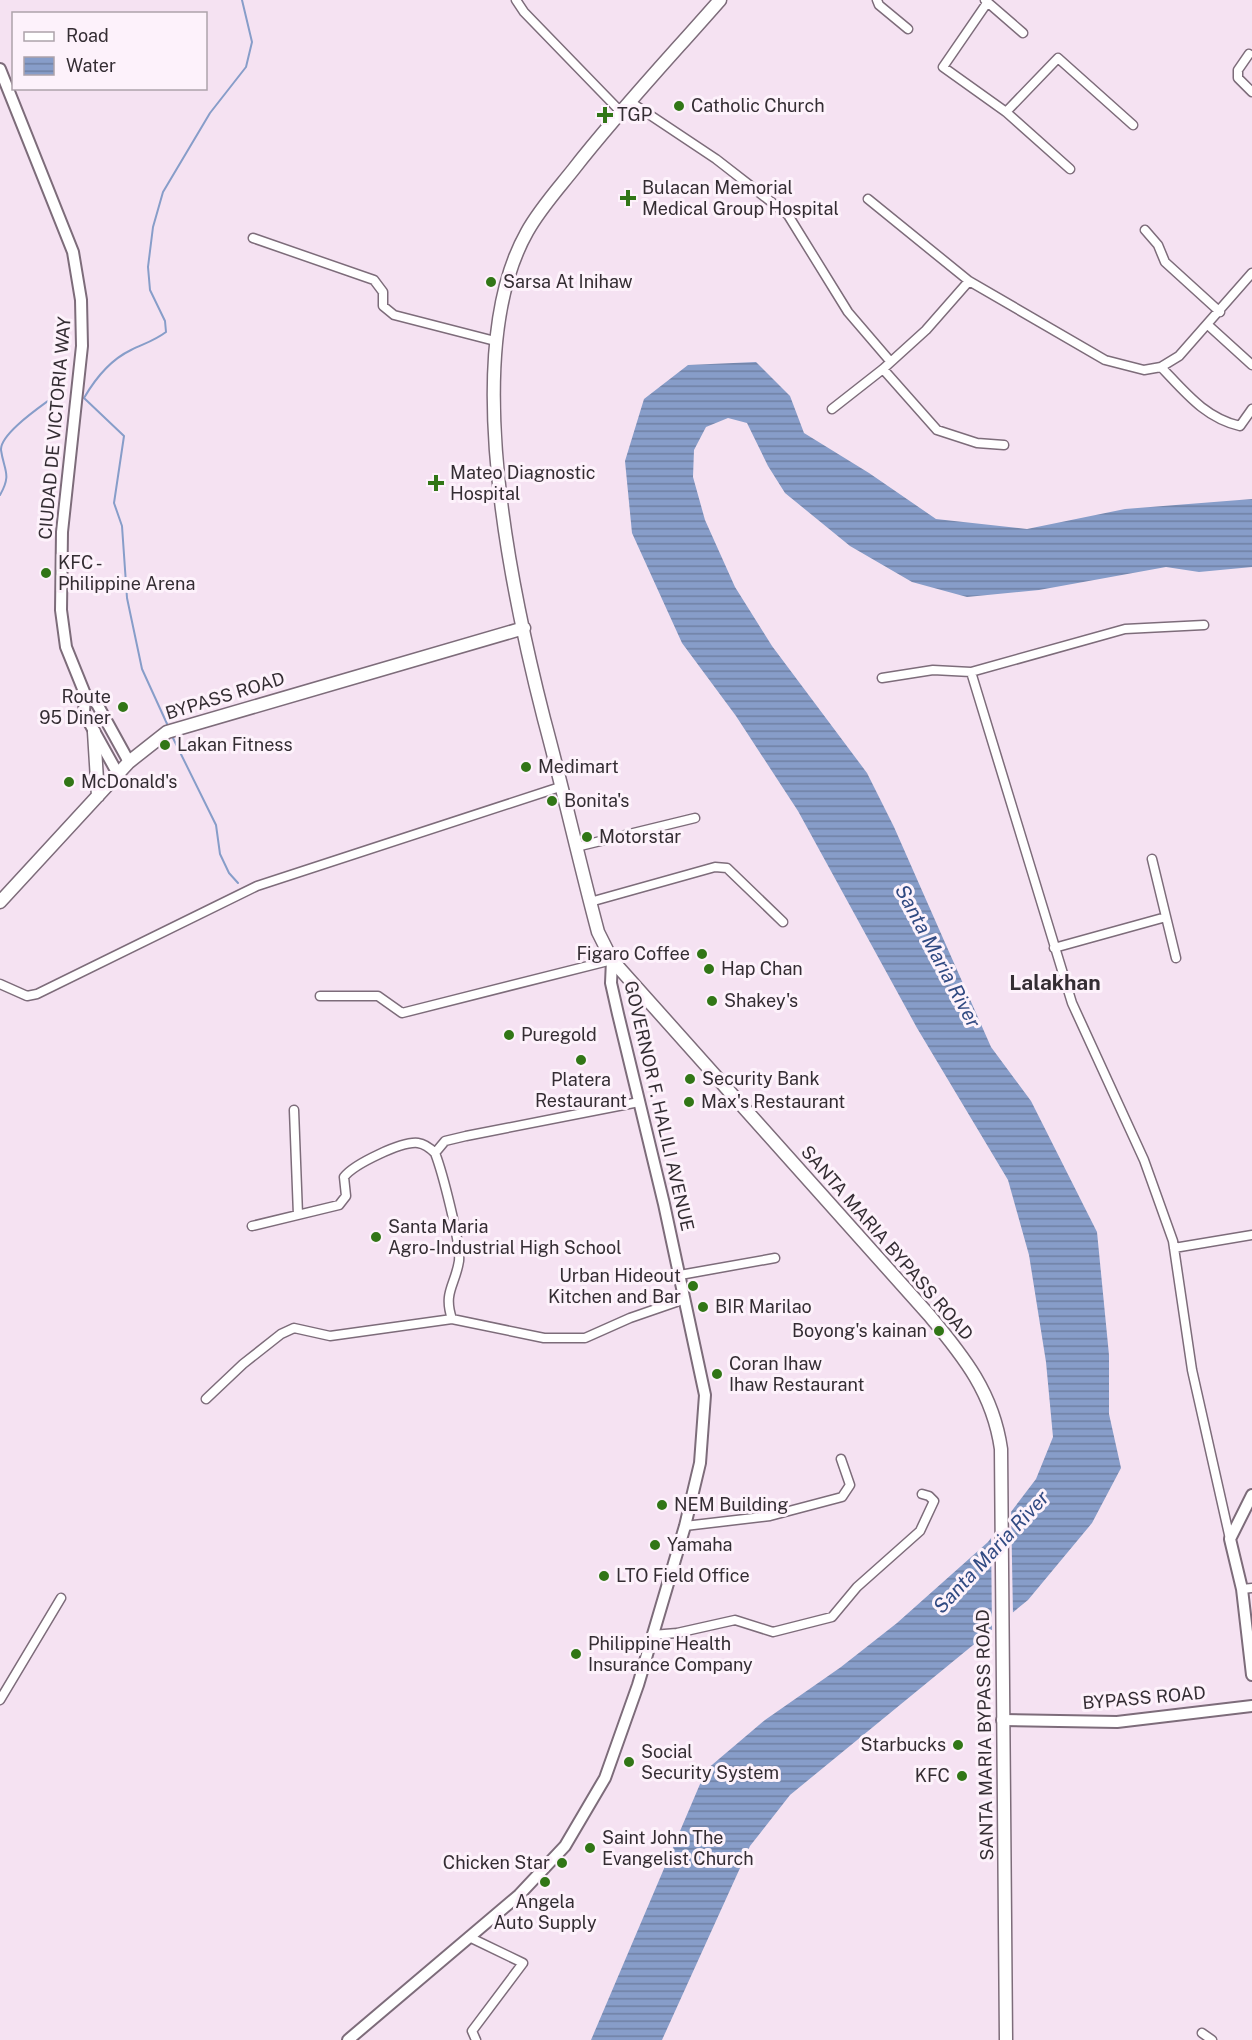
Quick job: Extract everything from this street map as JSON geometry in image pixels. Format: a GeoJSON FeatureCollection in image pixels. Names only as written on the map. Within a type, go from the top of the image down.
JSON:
{"type":"FeatureCollection","features":[{"type":"Feature","properties":{"kind":"main road","name":"GOVERNOR F. HALILI AVENUE"},"geometry":{"type":"LineString","coordinates":[[348,2040],[542,1874],[565,1846],[583,1818],[605,1778],[652,1635],[700,1464],[705,1404],[685,1299],[611,983],[612,960],[598,932],[590,902],[560,787],[524,628],[503,510],[494,393],[495,341],[508,275],[527,232],[629,100],[720,0]]}},
{"type":"Feature","properties":{"kind":"main road","name":"CIUDAD DE VICTORIA WAY"},"geometry":{"type":"LineString","coordinates":[[0,69],[73,252],[81,300],[82,346],[62,532],[61,610],[66,646],[85,694],[84,713],[118,774]]}},
{"type":"Feature","properties":{"kind":"main road","name":"BYPASS ROAD"},"geometry":{"type":"LineString","coordinates":[[0,902],[129,762],[167,732],[524,628]]}},
{"type":"Feature","properties":{"kind":"main road","name":"CIUDAD DE VICTORIA WAY"},"geometry":{"type":"LineString","coordinates":[[85,694],[97,704],[129,762]]}},
{"type":"Feature","properties":{"kind":"main road"},"geometry":{"type":"LineString","coordinates":[[94,732],[98,796]]}},
{"type":"Feature","properties":{"kind":"main road","name":"SANTA MARIA BYPASS ROAD"},"geometry":{"type":"LineString","coordinates":[[612,960],[902,1282],[961,1353],[981,1385],[997,1421],[1001,1449],[1006,2040]]}},
{"type":"Feature","properties":{"kind":"main road"},"geometry":{"type":"LineString","coordinates":[[1252,1495],[1230,1539],[1247,1588],[1252,1675]]}},
{"type":"Feature","properties":{"kind":"main road","name":"BYPASS ROAD"},"geometry":{"type":"LineString","coordinates":[[1002,1720],[1117,1722],[1252,1706]]}},
{"type":"Feature","properties":{"kind":"street"},"geometry":{"type":"LineString","coordinates":[[516,0],[524,12],[620,111]]}},
{"type":"Feature","properties":{"kind":"street"},"geometry":{"type":"LineString","coordinates":[[877,0],[879,5],[908,29]]}},
{"type":"Feature","properties":{"kind":"street"},"geometry":{"type":"LineString","coordinates":[[1023,33],[986,1],[943,68],[1006,112],[1070,170]]}},
{"type":"Feature","properties":{"kind":"street"},"geometry":{"type":"LineString","coordinates":[[1249,54],[1239,70],[1238,78],[1252,92]]}},
{"type":"Feature","properties":{"kind":"street"},"geometry":{"type":"LineString","coordinates":[[1006,112],[1058,58],[1133,125]]}},
{"type":"Feature","properties":{"kind":"street"},"geometry":{"type":"LineString","coordinates":[[629,100],[716,159],[788,215],[848,312],[890,361]]}},
{"type":"Feature","properties":{"kind":"street"},"geometry":{"type":"LineString","coordinates":[[868,200],[969,281],[1105,360],[1144,370],[1161,367],[1179,356],[1209,325],[1252,273]]}},
{"type":"Feature","properties":{"kind":"street"},"geometry":{"type":"LineString","coordinates":[[1145,230],[1158,245],[1165,262],[1220,312]]}},
{"type":"Feature","properties":{"kind":"street"},"geometry":{"type":"LineString","coordinates":[[253,238],[374,280],[382,292],[382,306],[394,315],[495,341]]}},
{"type":"Feature","properties":{"kind":"street"},"geometry":{"type":"LineString","coordinates":[[832,409],[883,369],[926,330],[969,281]]}},
{"type":"Feature","properties":{"kind":"street"},"geometry":{"type":"LineString","coordinates":[[1209,325],[1252,365]]}},
{"type":"Feature","properties":{"kind":"street"},"geometry":{"type":"LineString","coordinates":[[1161,367],[1190,397],[1221,421],[1240,426],[1252,409]]}},
{"type":"Feature","properties":{"kind":"street"},"geometry":{"type":"LineString","coordinates":[[883,369],[937,430],[977,443],[1004,445]]}},
{"type":"Feature","properties":{"kind":"street"},"geometry":{"type":"LineString","coordinates":[[882,678],[933,670],[971,672],[1125,629],[1204,625]]}},
{"type":"Feature","properties":{"kind":"street"},"geometry":{"type":"LineString","coordinates":[[971,672],[1072,1003],[1144,1160],[1174,1248],[1192,1370],[1230,1539]]}},
{"type":"Feature","properties":{"kind":"street"},"geometry":{"type":"LineString","coordinates":[[0,984],[27,996],[37,994],[257,886],[560,787]]}},
{"type":"Feature","properties":{"kind":"street"},"geometry":{"type":"LineString","coordinates":[[576,847],[695,818]]}},
{"type":"Feature","properties":{"kind":"street"},"geometry":{"type":"LineString","coordinates":[[1152,859],[1176,958]]}},
{"type":"Feature","properties":{"kind":"street"},"geometry":{"type":"LineString","coordinates":[[590,902],[715,867],[727,868],[783,922]]}},
{"type":"Feature","properties":{"kind":"street"},"geometry":{"type":"LineString","coordinates":[[1054,948],[1166,917]]}},
{"type":"Feature","properties":{"kind":"street"},"geometry":{"type":"LineString","coordinates":[[320,996],[378,996],[402,1013],[612,960]]}},
{"type":"Feature","properties":{"kind":"street"},"geometry":{"type":"LineString","coordinates":[[435,1153],[445,1141],[639,1102]]}},
{"type":"Feature","properties":{"kind":"street"},"geometry":{"type":"LineString","coordinates":[[294,1110],[298,1215]]}},
{"type":"Feature","properties":{"kind":"street"},"geometry":{"type":"LineString","coordinates":[[252,1226],[343,1202],[346,1196],[344,1177],[350,1170],[370,1158],[417,1142],[435,1153],[459,1256],[446,1303],[452,1319]]}},
{"type":"Feature","properties":{"kind":"street"},"geometry":{"type":"LineString","coordinates":[[1174,1248],[1252,1235]]}},
{"type":"Feature","properties":{"kind":"street"},"geometry":{"type":"LineString","coordinates":[[680,1275],[775,1258]]}},
{"type":"Feature","properties":{"kind":"street"},"geometry":{"type":"LineString","coordinates":[[206,1399],[243,1364],[281,1334],[294,1328],[330,1336],[452,1319],[544,1338],[585,1338],[630,1318],[685,1299]]}},
{"type":"Feature","properties":{"kind":"street"},"geometry":{"type":"LineString","coordinates":[[684,1526],[770,1516],[842,1497],[850,1485],[841,1459]]}},
{"type":"Feature","properties":{"kind":"street"},"geometry":{"type":"LineString","coordinates":[[652,1635],[677,1633],[735,1620],[773,1632],[832,1617],[857,1587],[920,1531],[934,1501],[922,1494]]}},
{"type":"Feature","properties":{"kind":"street"},"geometry":{"type":"LineString","coordinates":[[0,1700],[61,1598]]}},
{"type":"Feature","properties":{"kind":"street"},"geometry":{"type":"LineString","coordinates":[[469,1937],[523,1962],[472,2031],[476,2040]]}},
{"type":"Feature","properties":{"kind":"street"},"geometry":{"type":"LineString","coordinates":[[1202,2033],[1212,2040]]}},
{"type":"Feature","properties":{"kind":"water","name":"Santa Maria River"},"geometry":{"type":"Polygon","coordinates":[[[756,362],[790,396],[804,433],[869,473],[936,519],[1027,529],[1125,509],[1252,499],[1252,567],[1199,572],[1166,567],[1039,590],[967,597],[912,582],[850,546],[785,493],[768,466],[747,423],[728,418],[706,427],[694,450],[693,477],[705,520],[735,587],[772,646],[867,773],[894,827],[991,1047],[1031,1101],[1097,1232],[1109,1355],[1109,1414],[1121,1468],[1092,1523],[1028,1600],[790,1795],[750,1846],[662,2040],[591,2040],[706,1770],[765,1720],[841,1667],[897,1623],[988,1542],[1036,1479],[1053,1437],[1046,1362],[1029,1255],[1008,1180],[917,1028],[798,811],[736,716],[682,643],[632,533],[625,461],[644,399],[688,365],[756,362]]]}},
{"type":"Feature","properties":{"kind":"pier"},"geometry":{"type":"Polygon","coordinates":[[[1011,1506],[1013,1616],[992,1632],[991,1533],[1011,1506]]]}},
{"type":"Feature","properties":{"kind":"waterway"},"geometry":{"type":"LineString","coordinates":[[168,726],[142,669],[127,598],[122,526],[114,503],[124,436],[84,398],[98,377],[116,359],[166,332],[165,321],[150,290],[148,267],[153,227],[163,192],[210,113],[246,67],[252,42],[242,0]]}},
{"type":"Feature","properties":{"kind":"waterway"},"geometry":{"type":"LineString","coordinates":[[0,495],[6,482],[2,444],[22,421],[52,398]]}},
{"type":"Feature","properties":{"kind":"waterway"},"geometry":{"type":"LineString","coordinates":[[171,734],[216,825],[220,854],[229,873],[238,883]]}},
{"type":"Feature","properties":{"kind":"place","name":"Catholic Church"},"geometry":{"type":"Point","coordinates":[679,106]}},
{"type":"Feature","properties":{"kind":"place","name":"TGP"},"geometry":{"type":"Point","coordinates":[605,115]}},
{"type":"Feature","properties":{"kind":"place","name":"Bulacan Memorial Medical Group Hospital"},"geometry":{"type":"Point","coordinates":[628,198]}},
{"type":"Feature","properties":{"kind":"place","name":"Sarsa At Inihaw"},"geometry":{"type":"Point","coordinates":[491,282]}},
{"type":"Feature","properties":{"kind":"place","name":"Mateo Diagnostic Hospital"},"geometry":{"type":"Point","coordinates":[436,483]}},
{"type":"Feature","properties":{"kind":"place","name":"KFC - Philippine Arena"},"geometry":{"type":"Point","coordinates":[46,573]}},
{"type":"Feature","properties":{"kind":"place","name":"Route 95 Diner"},"geometry":{"type":"Point","coordinates":[123,707]}},
{"type":"Feature","properties":{"kind":"place","name":"Lakan Fitness"},"geometry":{"type":"Point","coordinates":[165,745]}},
{"type":"Feature","properties":{"kind":"place","name":"Medimart"},"geometry":{"type":"Point","coordinates":[526,767]}},
{"type":"Feature","properties":{"kind":"place","name":"McDonald's"},"geometry":{"type":"Point","coordinates":[69,782]}},
{"type":"Feature","properties":{"kind":"place","name":"Bonita's"},"geometry":{"type":"Point","coordinates":[552,801]}},
{"type":"Feature","properties":{"kind":"place","name":"Motorstar"},"geometry":{"type":"Point","coordinates":[587,837]}},
{"type":"Feature","properties":{"kind":"place","name":"Figaro Coffee"},"geometry":{"type":"Point","coordinates":[702,954]}},
{"type":"Feature","properties":{"kind":"place","name":"Hap Chan"},"geometry":{"type":"Point","coordinates":[709,969]}},
{"type":"Feature","properties":{"kind":"place","name":"Shakey's"},"geometry":{"type":"Point","coordinates":[712,1001]}},
{"type":"Feature","properties":{"kind":"place","name":"Puregold"},"geometry":{"type":"Point","coordinates":[509,1035]}},
{"type":"Feature","properties":{"kind":"place","name":"Platera Restaurant"},"geometry":{"type":"Point","coordinates":[581,1060]}},
{"type":"Feature","properties":{"kind":"place","name":"Security Bank"},"geometry":{"type":"Point","coordinates":[690,1079]}},
{"type":"Feature","properties":{"kind":"place","name":"Max's Restaurant"},"geometry":{"type":"Point","coordinates":[689,1102]}},
{"type":"Feature","properties":{"kind":"place","name":"Santa Maria Agro-Industrial High School"},"geometry":{"type":"Point","coordinates":[376,1237]}},
{"type":"Feature","properties":{"kind":"place","name":"Urban Hideout Kitchen and Bar"},"geometry":{"type":"Point","coordinates":[693,1286]}},
{"type":"Feature","properties":{"kind":"place","name":"BIR Marilao"},"geometry":{"type":"Point","coordinates":[703,1307]}},
{"type":"Feature","properties":{"kind":"place","name":"Boyong's kainan"},"geometry":{"type":"Point","coordinates":[939,1331]}},
{"type":"Feature","properties":{"kind":"place","name":"Coran Ihaw Ihaw Restaurant"},"geometry":{"type":"Point","coordinates":[717,1374]}},
{"type":"Feature","properties":{"kind":"place","name":"NEM Building"},"geometry":{"type":"Point","coordinates":[662,1505]}},
{"type":"Feature","properties":{"kind":"place","name":"Yamaha"},"geometry":{"type":"Point","coordinates":[655,1545]}},
{"type":"Feature","properties":{"kind":"place","name":"LTO Field Office"},"geometry":{"type":"Point","coordinates":[604,1576]}},
{"type":"Feature","properties":{"kind":"place","name":"Philippine Health Insurance Company"},"geometry":{"type":"Point","coordinates":[576,1654]}},
{"type":"Feature","properties":{"kind":"place","name":"Starbucks"},"geometry":{"type":"Point","coordinates":[958,1745]}},
{"type":"Feature","properties":{"kind":"place","name":"Social Security System"},"geometry":{"type":"Point","coordinates":[629,1762]}},
{"type":"Feature","properties":{"kind":"place","name":"KFC"},"geometry":{"type":"Point","coordinates":[962,1776]}},
{"type":"Feature","properties":{"kind":"place","name":"Saint John The Evangelist Church"},"geometry":{"type":"Point","coordinates":[590,1848]}},
{"type":"Feature","properties":{"kind":"place","name":"Chicken Star"},"geometry":{"type":"Point","coordinates":[562,1863]}},
{"type":"Feature","properties":{"kind":"place","name":"Angela Auto Supply"},"geometry":{"type":"Point","coordinates":[545,1882]}},
{"type":"Feature","properties":{"kind":"district","name":"Lalakhan"},"geometry":{"type":"Point","coordinates":[1055,983]}}]}
